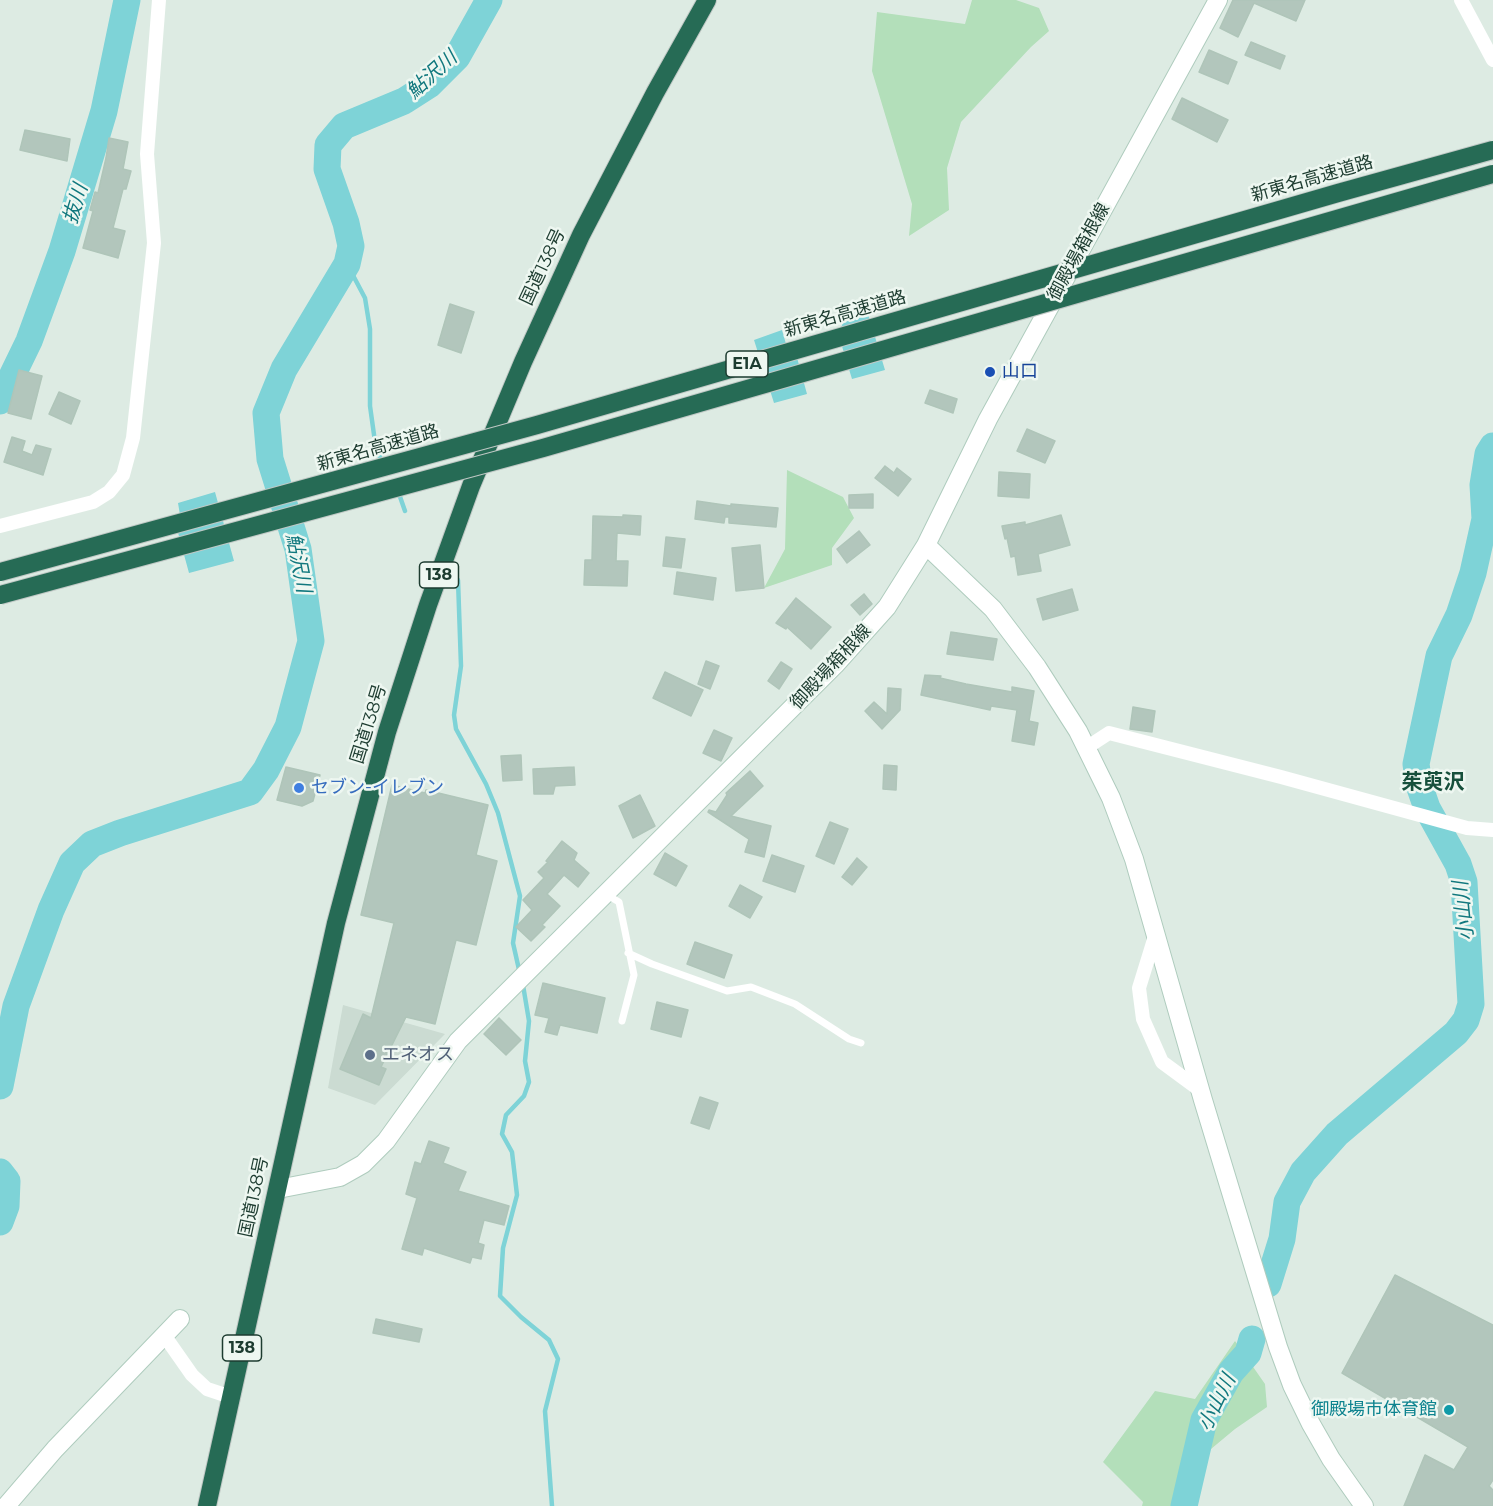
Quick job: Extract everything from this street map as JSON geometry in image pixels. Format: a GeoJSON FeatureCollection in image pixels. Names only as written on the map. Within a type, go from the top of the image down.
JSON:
{"type":"FeatureCollection","features":[{"type":"Feature","properties":{"kind":"highway","name":"国道138号"},"geometry":{"type":"LineString","coordinates":[[207,1506],[338,912],[387,732],[428,605],[471,486],[523,362],[576,245],[655,93],[707,0]]}},
{"type":"Feature","properties":{"kind":"highway","name":"新東名高速道路"},"geometry":{"type":"LineString","coordinates":[[0,572],[537,425],[1493,150]]}},
{"type":"Feature","properties":{"kind":"highway","name":"E1A"},"geometry":{"type":"LineString","coordinates":[[0,595],[543,448],[1493,174]]}},
{"type":"Feature","properties":{"kind":"main road","name":"御殿場箱根線"},"geometry":{"type":"LineString","coordinates":[[278,1189],[340,1178],[363,1164],[386,1141],[458,1041],[835,665],[887,607],[926,545],[988,419],[1218,0]]}},
{"type":"Feature","properties":{"kind":"main road"},"geometry":{"type":"LineString","coordinates":[[926,545],[993,609],[1037,667],[1078,731],[1111,798],[1134,859],[1200,1090],[1278,1347],[1292,1385],[1331,1459],[1364,1506]]}},
{"type":"Feature","properties":{"kind":"main road"},"geometry":{"type":"LineString","coordinates":[[6,1506],[55,1449],[180,1319]]}},
{"type":"Feature","properties":{"kind":"street"},"geometry":{"type":"LineString","coordinates":[[0,526],[93,502],[109,492],[123,475],[133,438],[154,243],[147,154],[159,0]]}},
{"type":"Feature","properties":{"kind":"street"},"geometry":{"type":"LineString","coordinates":[[1461,0],[1493,60]]}},
{"type":"Feature","properties":{"kind":"street"},"geometry":{"type":"LineString","coordinates":[[1086,748],[1109,733],[1467,828],[1493,830]]}},
{"type":"Feature","properties":{"kind":"street"},"geometry":{"type":"LineString","coordinates":[[1156,933],[1139,988],[1143,1019],[1162,1062],[1200,1090]]}},
{"type":"Feature","properties":{"kind":"street"},"geometry":{"type":"LineString","coordinates":[[164,1335],[192,1375],[207,1389],[231,1397]]}},
{"type":"Feature","properties":{"kind":"lane"},"geometry":{"type":"LineString","coordinates":[[604,893],[619,902],[633,975],[622,1021]]}},
{"type":"Feature","properties":{"kind":"lane"},"geometry":{"type":"LineString","coordinates":[[628,953],[728,991],[751,987],[795,1004],[849,1039],[861,1043]]}},
{"type":"Feature","properties":{"kind":"shaded area"},"geometry":{"type":"Polygon","coordinates":[[[343,1005],[445,1034],[375,1105],[328,1088],[343,1005]]]}},
{"type":"Feature","properties":{"kind":"green space"},"geometry":{"type":"Polygon","coordinates":[[[972,0],[1016,0],[1039,8],[1049,31],[1031,47],[961,122],[947,168],[949,210],[909,236],[912,204],[872,71],[877,12],[965,24],[972,0]]]}},
{"type":"Feature","properties":{"kind":"green space"},"geometry":{"type":"Polygon","coordinates":[[[787,470],[843,497],[854,518],[832,548],[832,565],[764,588],[785,549],[787,470]]]}},
{"type":"Feature","properties":{"kind":"green space"},"geometry":{"type":"Polygon","coordinates":[[[1235,1341],[1265,1384],[1267,1407],[1205,1454],[1192,1506],[1142,1506],[1143,1502],[1103,1462],[1155,1391],[1195,1399],[1235,1341]]]}},
{"type":"Feature","properties":{"kind":"water"},"geometry":{"type":"Polygon","coordinates":[[[866,307],[885,370],[852,379],[837,330],[842,326],[840,315],[866,307]]]}},
{"type":"Feature","properties":{"kind":"water"},"geometry":{"type":"Polygon","coordinates":[[[782,330],[786,344],[793,343],[807,394],[774,403],[754,340],[782,330]]]}},
{"type":"Feature","properties":{"kind":"water"},"geometry":{"type":"Polygon","coordinates":[[[215,492],[234,561],[189,573],[174,518],[180,515],[178,503],[215,492]]]}},
{"type":"Feature","properties":{"kind":"building"},"geometry":{"type":"Polygon","coordinates":[[[1233,0],[1305,0],[1296,21],[1254,3],[1238,37],[1220,28],[1233,0]]]}},
{"type":"Feature","properties":{"kind":"building"},"geometry":{"type":"Polygon","coordinates":[[[1251,42],[1285,56],[1280,69],[1245,55],[1251,42]]]}},
{"type":"Feature","properties":{"kind":"building"},"geometry":{"type":"Polygon","coordinates":[[[1209,50],[1237,62],[1228,84],[1199,72],[1209,50]]]}},
{"type":"Feature","properties":{"kind":"building"},"geometry":{"type":"Polygon","coordinates":[[[1182,98],[1228,120],[1217,142],[1172,119],[1182,98]]]}},
{"type":"Feature","properties":{"kind":"building"},"geometry":{"type":"Polygon","coordinates":[[[25,130],[70,139],[67,161],[20,150],[25,130]]]}},
{"type":"Feature","properties":{"kind":"building"},"geometry":{"type":"Polygon","coordinates":[[[109,138],[128,142],[123,169],[131,171],[126,189],[123,189],[113,228],[125,231],[118,258],[83,248],[93,211],[90,210],[95,192],[98,193],[109,138]]]}},
{"type":"Feature","properties":{"kind":"building"},"geometry":{"type":"Polygon","coordinates":[[[450,304],[474,312],[461,353],[438,345],[450,304]]]}},
{"type":"Feature","properties":{"kind":"building"},"geometry":{"type":"Polygon","coordinates":[[[19,370],[42,376],[31,419],[8,413],[19,370]]]}},
{"type":"Feature","properties":{"kind":"building"},"geometry":{"type":"Polygon","coordinates":[[[930,390],[957,399],[953,413],[925,403],[930,390]]]}},
{"type":"Feature","properties":{"kind":"building"},"geometry":{"type":"Polygon","coordinates":[[[59,392],[80,401],[71,424],[49,414],[59,392]]]}},
{"type":"Feature","properties":{"kind":"building"},"geometry":{"type":"Polygon","coordinates":[[[1027,429],[1055,441],[1045,463],[1017,451],[1027,429]]]}},
{"type":"Feature","properties":{"kind":"building"},"geometry":{"type":"Polygon","coordinates":[[[12,437],[25,441],[22,451],[32,455],[36,445],[51,449],[43,475],[4,462],[12,437]]]}},
{"type":"Feature","properties":{"kind":"building"},"geometry":{"type":"Polygon","coordinates":[[[885,466],[894,473],[897,468],[911,479],[898,496],[875,478],[885,466]]]}},
{"type":"Feature","properties":{"kind":"building"},"geometry":{"type":"Polygon","coordinates":[[[999,472],[1030,474],[1029,498],[998,496],[999,472]]]}},
{"type":"Feature","properties":{"kind":"building"},"geometry":{"type":"Polygon","coordinates":[[[873,494],[873,508],[849,508],[849,495],[873,494]]]}},
{"type":"Feature","properties":{"kind":"building"},"geometry":{"type":"Polygon","coordinates":[[[697,501],[731,506],[731,504],[778,508],[776,527],[729,523],[729,517],[725,517],[724,523],[695,519],[697,501]]]}},
{"type":"Feature","properties":{"kind":"building"},"geometry":{"type":"Polygon","coordinates":[[[623,515],[641,516],[640,535],[617,533],[616,561],[628,561],[627,586],[584,585],[585,560],[592,560],[593,516],[623,517],[623,515]]]}},
{"type":"Feature","properties":{"kind":"building"},"geometry":{"type":"Polygon","coordinates":[[[1061,515],[1070,545],[1038,554],[1041,571],[1018,575],[1015,556],[1011,557],[1002,526],[1025,522],[1025,525],[1061,515]]]}},
{"type":"Feature","properties":{"kind":"building"},"geometry":{"type":"Polygon","coordinates":[[[859,531],[870,545],[847,563],[837,549],[859,531]]]}},
{"type":"Feature","properties":{"kind":"building"},"geometry":{"type":"Polygon","coordinates":[[[666,537],[685,539],[681,568],[663,566],[666,537]]]}},
{"type":"Feature","properties":{"kind":"building"},"geometry":{"type":"Polygon","coordinates":[[[760,545],[764,588],[736,591],[732,548],[760,545]]]}},
{"type":"Feature","properties":{"kind":"building"},"geometry":{"type":"Polygon","coordinates":[[[677,572],[716,578],[713,600],[674,594],[677,572]]]}},
{"type":"Feature","properties":{"kind":"building"},"geometry":{"type":"Polygon","coordinates":[[[1072,589],[1078,610],[1043,620],[1037,599],[1072,589]]]}},
{"type":"Feature","properties":{"kind":"building"},"geometry":{"type":"Polygon","coordinates":[[[864,594],[872,604],[860,615],[851,605],[864,594]]]}},
{"type":"Feature","properties":{"kind":"building"},"geometry":{"type":"Polygon","coordinates":[[[796,598],[831,627],[811,649],[787,627],[786,629],[776,623],[796,598]]]}},
{"type":"Feature","properties":{"kind":"building"},"geometry":{"type":"Polygon","coordinates":[[[951,632],[997,639],[993,660],[947,654],[951,632]]]}},
{"type":"Feature","properties":{"kind":"building"},"geometry":{"type":"Polygon","coordinates":[[[706,661],[719,666],[710,689],[698,684],[706,661]]]}},
{"type":"Feature","properties":{"kind":"building"},"geometry":{"type":"Polygon","coordinates":[[[781,662],[792,669],[779,689],[768,681],[781,662]]]}},
{"type":"Feature","properties":{"kind":"building"},"geometry":{"type":"Polygon","coordinates":[[[665,672],[703,690],[691,716],[653,698],[665,672]]]}},
{"type":"Feature","properties":{"kind":"building"},"geometry":{"type":"Polygon","coordinates":[[[925,675],[941,676],[940,678],[966,684],[1012,692],[1012,687],[1034,691],[1029,721],[1038,723],[1034,745],[1012,741],[1017,710],[991,706],[990,710],[921,695],[925,675]]]}},
{"type":"Feature","properties":{"kind":"building"},"geometry":{"type":"Polygon","coordinates":[[[888,688],[901,689],[900,710],[882,729],[865,711],[874,702],[887,714],[888,688]]]}},
{"type":"Feature","properties":{"kind":"building"},"geometry":{"type":"Polygon","coordinates":[[[1133,707],[1155,711],[1152,732],[1130,729],[1133,707]]]}},
{"type":"Feature","properties":{"kind":"building"},"geometry":{"type":"Polygon","coordinates":[[[714,730],[732,738],[721,761],[703,753],[714,730]]]}},
{"type":"Feature","properties":{"kind":"building"},"geometry":{"type":"Polygon","coordinates":[[[521,755],[522,780],[503,781],[501,756],[521,755]]]}},
{"type":"Feature","properties":{"kind":"building"},"geometry":{"type":"Polygon","coordinates":[[[884,765],[897,766],[896,790],[883,789],[884,765]]]}},
{"type":"Feature","properties":{"kind":"building","name":"セブン-イレブン"},"geometry":{"type":"Polygon","coordinates":[[[286,767],[320,775],[313,801],[302,806],[277,800],[286,767]]]}},
{"type":"Feature","properties":{"kind":"building"},"geometry":{"type":"Polygon","coordinates":[[[574,767],[575,785],[555,786],[553,794],[534,794],[533,769],[574,767]]]}},
{"type":"Feature","properties":{"kind":"building"},"geometry":{"type":"Polygon","coordinates":[[[750,771],[763,786],[731,816],[771,826],[764,857],[745,852],[749,839],[708,812],[709,810],[716,812],[727,795],[726,793],[750,771]]]}},
{"type":"Feature","properties":{"kind":"building"},"geometry":{"type":"Polygon","coordinates":[[[392,785],[425,793],[426,790],[488,805],[476,855],[497,861],[476,945],[456,940],[435,1024],[406,1017],[381,1067],[386,1069],[379,1085],[340,1069],[363,1014],[371,1018],[394,923],[361,915],[392,785]]]}},
{"type":"Feature","properties":{"kind":"building"},"geometry":{"type":"Polygon","coordinates":[[[640,795],[655,826],[633,838],[619,806],[640,795]]]}},
{"type":"Feature","properties":{"kind":"building"},"geometry":{"type":"Polygon","coordinates":[[[830,822],[848,829],[834,864],[816,856],[830,822]]]}},
{"type":"Feature","properties":{"kind":"building"},"geometry":{"type":"Polygon","coordinates":[[[562,841],[577,853],[574,860],[589,873],[578,887],[564,875],[547,894],[560,906],[542,925],[545,927],[531,941],[516,927],[532,910],[523,900],[544,878],[538,872],[562,841]]]}},
{"type":"Feature","properties":{"kind":"building"},"geometry":{"type":"Polygon","coordinates":[[[665,853],[687,866],[676,886],[654,874],[665,853]]]}},
{"type":"Feature","properties":{"kind":"building"},"geometry":{"type":"Polygon","coordinates":[[[772,855],[804,866],[795,892],[763,881],[772,855]]]}},
{"type":"Feature","properties":{"kind":"building"},"geometry":{"type":"Polygon","coordinates":[[[857,858],[867,867],[852,885],[842,877],[857,858]]]}},
{"type":"Feature","properties":{"kind":"building"},"geometry":{"type":"Polygon","coordinates":[[[740,885],[762,897],[750,918],[729,906],[740,885]]]}},
{"type":"Feature","properties":{"kind":"building"},"geometry":{"type":"Polygon","coordinates":[[[695,942],[732,955],[724,978],[687,964],[695,942]]]}},
{"type":"Feature","properties":{"kind":"building"},"geometry":{"type":"Polygon","coordinates":[[[543,983],[605,998],[597,1033],[560,1025],[557,1035],[545,1032],[549,1018],[535,1015],[543,983]]]}},
{"type":"Feature","properties":{"kind":"building"},"geometry":{"type":"Polygon","coordinates":[[[657,1002],[688,1010],[681,1037],[651,1029],[657,1002]]]}},
{"type":"Feature","properties":{"kind":"building"},"geometry":{"type":"Polygon","coordinates":[[[499,1018],[521,1040],[506,1055],[484,1034],[499,1018]]]}},
{"type":"Feature","properties":{"kind":"building"},"geometry":{"type":"Polygon","coordinates":[[[700,1097],[718,1103],[709,1129],[691,1123],[700,1097]]]}},
{"type":"Feature","properties":{"kind":"building"},"geometry":{"type":"Polygon","coordinates":[[[429,1141],[449,1148],[443,1163],[466,1172],[458,1191],[509,1206],[504,1225],[484,1220],[478,1243],[484,1245],[481,1259],[472,1257],[470,1263],[424,1248],[422,1255],[402,1249],[417,1198],[406,1194],[415,1162],[421,1164],[429,1141]]]}},
{"type":"Feature","properties":{"kind":"building","name":"御殿場市体育館"},"geometry":{"type":"Polygon","coordinates":[[[1395,1275],[1493,1325],[1493,1480],[1489,1486],[1493,1490],[1493,1506],[1404,1506],[1425,1455],[1454,1470],[1468,1447],[1342,1373],[1395,1275]]]}},
{"type":"Feature","properties":{"kind":"building"},"geometry":{"type":"Polygon","coordinates":[[[376,1319],[422,1329],[419,1342],[373,1333],[376,1319]]]}},
{"type":"Feature","properties":{"kind":"waterway","name":"抜川"},"geometry":{"type":"LineString","coordinates":[[0,401],[29,341],[62,251],[104,111],[127,0]]}},
{"type":"Feature","properties":{"kind":"waterway","name":"鮎沢川"},"geometry":{"type":"LineString","coordinates":[[0,1086],[16,1006],[51,910],[72,863],[92,844],[250,792],[266,770],[288,727],[311,641],[298,549],[270,459],[266,413],[284,369],[347,264],[351,246],[346,223],[327,169],[328,145],[344,126],[404,101],[429,85],[457,57],[489,0]]}},
{"type":"Feature","properties":{"kind":"waterway"},"geometry":{"type":"LineString","coordinates":[[347,264],[365,298],[370,329],[370,406],[376,449],[383,463]]}},
{"type":"Feature","properties":{"kind":"waterway","name":"小山川"},"geometry":{"type":"LineString","coordinates":[[1268,1284],[1282,1239],[1287,1202],[1303,1172],[1337,1134],[1456,1033],[1466,1020],[1471,1004],[1464,882],[1458,864],[1427,808],[1419,785],[1416,764],[1439,656],[1459,615],[1473,573],[1485,519],[1483,485],[1488,454],[1493,446]]}},
{"type":"Feature","properties":{"kind":"waterway"},"geometry":{"type":"LineString","coordinates":[[398,491],[405,511]]}},
{"type":"Feature","properties":{"kind":"waterway"},"geometry":{"type":"LineString","coordinates":[[458,580],[461,666],[454,715],[456,729],[486,784],[498,813],[520,896],[513,943],[520,974]]}},
{"type":"Feature","properties":{"kind":"waterway"},"geometry":{"type":"LineString","coordinates":[[523,985],[529,1021],[525,1061],[529,1082],[524,1096],[506,1115],[502,1134],[512,1152],[517,1195],[503,1248],[500,1296],[549,1340],[558,1359],[545,1411],[552,1506]]}},
{"type":"Feature","properties":{"kind":"waterway","name":"鮎沢川"},"geometry":{"type":"LineString","coordinates":[[0,1172],[7,1181],[6,1206],[0,1222]]}},
{"type":"Feature","properties":{"kind":"waterway","name":"小山川"},"geometry":{"type":"LineString","coordinates":[[1184,1506],[1204,1420],[1231,1372],[1248,1353],[1252,1339]]}},
{"type":"Feature","properties":{"kind":"place","name":"山口"},"geometry":{"type":"Point","coordinates":[990,372]}},
{"type":"Feature","properties":{"kind":"place","name":"セブン-イレブン"},"geometry":{"type":"Point","coordinates":[299,788]}},
{"type":"Feature","properties":{"kind":"place","name":"エネオス"},"geometry":{"type":"Point","coordinates":[370,1055]}},
{"type":"Feature","properties":{"kind":"place","name":"御殿場市体育館"},"geometry":{"type":"Point","coordinates":[1449,1410]}},
{"type":"Feature","properties":{"kind":"district","name":"茱萸沢"},"geometry":{"type":"Point","coordinates":[1433,783]}}]}
